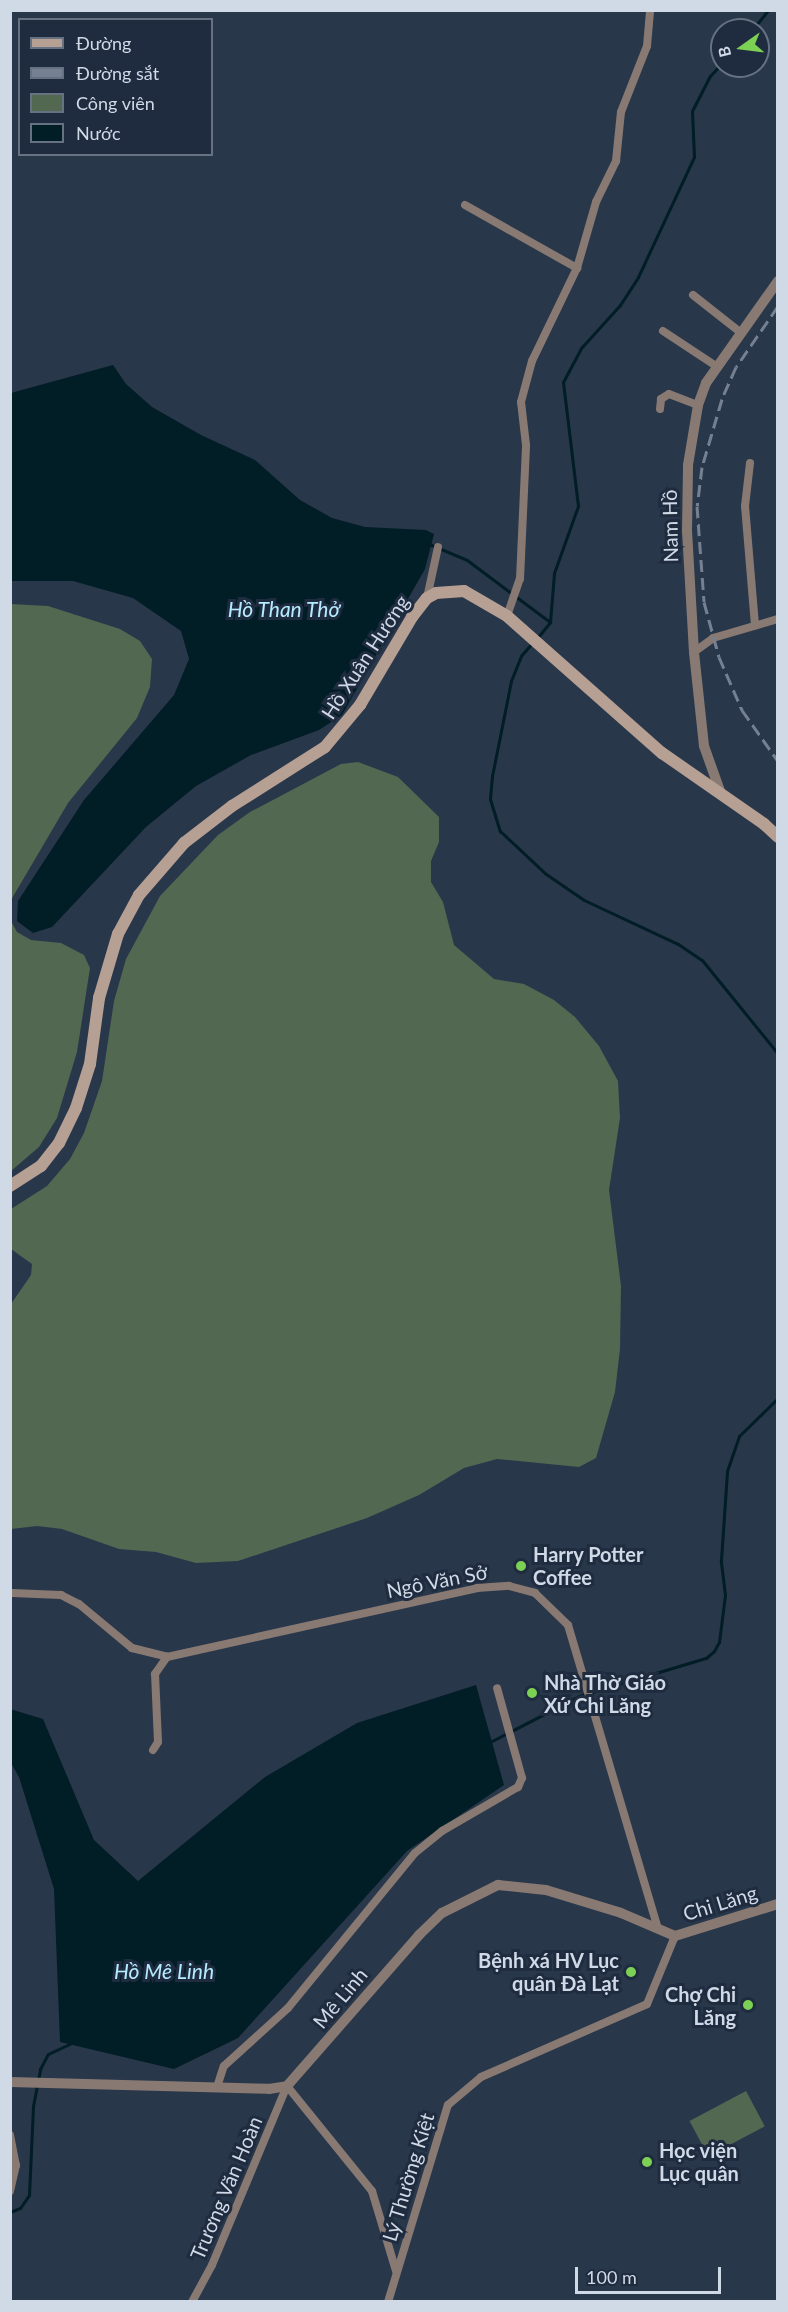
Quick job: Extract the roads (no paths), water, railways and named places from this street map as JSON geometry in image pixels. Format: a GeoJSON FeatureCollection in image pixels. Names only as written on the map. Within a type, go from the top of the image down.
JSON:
{"type":"FeatureCollection","features":[{"type":"Feature","properties":{"kind":"main road","name":"Hồ Xuân Hương"},"geometry":{"type":"LineString","coordinates":[[10,1186],[41,1166],[59,1143],[76,1108],[90,1064],[99,998],[118,934],[139,895],[184,843],[231,806],[303,763],[344,727],[427,598],[446,589],[464,591],[511,620],[662,753],[720,791],[777,837]]}},
{"type":"Feature","properties":{"kind":"street"},"geometry":{"type":"LineString","coordinates":[[511,620],[520,579],[526,445],[521,402],[532,361],[577,268],[596,202],[616,160],[621,112],[647,46],[650,10]]}},
{"type":"Feature","properties":{"kind":"street"},"geometry":{"type":"LineString","coordinates":[[465,205],[577,268]]}},
{"type":"Feature","properties":{"kind":"street","name":"Nam Hồ"},"geometry":{"type":"LineString","coordinates":[[720,791],[704,746],[694,652],[687,498],[688,465],[698,405],[716,366],[775,287]]}},
{"type":"Feature","properties":{"kind":"street"},"geometry":{"type":"LineString","coordinates":[[693,295],[740,332]]}},
{"type":"Feature","properties":{"kind":"street"},"geometry":{"type":"LineString","coordinates":[[663,331],[716,366]]}},
{"type":"Feature","properties":{"kind":"street"},"geometry":{"type":"LineString","coordinates":[[660,410],[661,399],[669,394],[688,398],[698,405]]}},
{"type":"Feature","properties":{"kind":"street"},"geometry":{"type":"LineString","coordinates":[[750,464],[745,506],[755,626]]}},
{"type":"Feature","properties":{"kind":"street"},"geometry":{"type":"LineString","coordinates":[[427,598],[438,547]]}},
{"type":"Feature","properties":{"kind":"street"},"geometry":{"type":"LineString","coordinates":[[694,652],[713,638],[777,619]]}},
{"type":"Feature","properties":{"kind":"street","name":"Ngô Văn Sở"},"geometry":{"type":"LineString","coordinates":[[12,1593],[61,1595],[79,1604],[144,1654],[168,1657],[494,1585],[535,1593],[562,1615],[586,1678],[658,1928]]}},
{"type":"Feature","properties":{"kind":"street"},"geometry":{"type":"LineString","coordinates":[[153,1750],[158,1742],[155,1674],[168,1657]]}},
{"type":"Feature","properties":{"kind":"street"},"geometry":{"type":"LineString","coordinates":[[217,2087],[224,2066],[288,2008],[415,1853],[442,1831],[518,1787],[522,1778],[497,1688]]}},
{"type":"Feature","properties":{"kind":"street","name":"Mê Linh"},"geometry":{"type":"LineString","coordinates":[[286,2086],[419,1935],[442,1913],[485,1890],[511,1884],[546,1890],[658,1928],[675,1936]]}},
{"type":"Feature","properties":{"kind":"street","name":"Chi Lăng"},"geometry":{"type":"LineString","coordinates":[[646,2004],[675,1936],[777,1904]]}},
{"type":"Feature","properties":{"kind":"street","name":"Lý Thường Kiệt"},"geometry":{"type":"LineString","coordinates":[[388,2301],[442,2117],[458,2094],[481,2077],[646,2004]]}},
{"type":"Feature","properties":{"kind":"street"},"geometry":{"type":"LineString","coordinates":[[16,2083],[286,2086],[372,2191],[396,2271]]}},
{"type":"Feature","properties":{"kind":"street","name":"Trương Văn Hoàn"},"geometry":{"type":"LineString","coordinates":[[192,2301],[212,2265],[286,2086]]}},
{"type":"Feature","properties":{"kind":"street"},"geometry":{"type":"LineString","coordinates":[[10,2135],[16,2165],[10,2191]]}},
{"type":"Feature","properties":{"kind":"water","name":"Hồ Than Thở"},"geometry":{"type":"Polygon","coordinates":[[[113,365],[126,384],[152,407],[201,435],[255,460],[300,500],[332,518],[365,527],[426,530],[434,534],[425,569],[342,715],[319,730],[251,755],[196,786],[146,827],[52,927],[33,933],[17,921],[18,901],[84,800],[174,695],[189,659],[181,631],[133,598],[73,581],[11,581],[11,393],[113,365]]]}},
{"type":"Feature","properties":{"kind":"water","name":"Hồ Mê Linh"},"geometry":{"type":"Polygon","coordinates":[[[476,1685],[504,1785],[407,1851],[238,2038],[174,2069],[60,2042],[54,1889],[19,1777],[11,1763],[10,1709],[43,1719],[94,1840],[138,1881],[265,1777],[357,1723],[476,1685]]]}},
{"type":"Feature","properties":{"kind":"waterway"},"geometry":{"type":"LineString","coordinates":[[762,18],[768,10]]}},
{"type":"Feature","properties":{"kind":"waterway"},"geometry":{"type":"LineString","coordinates":[[538,637],[550,622],[554,573],[578,506],[563,382],[582,347],[620,305],[638,277],[694,157],[692,111],[710,76]]}},
{"type":"Feature","properties":{"kind":"waterway"},"geometry":{"type":"LineString","coordinates":[[429,544],[467,560],[550,622]]}},
{"type":"Feature","properties":{"kind":"waterway"},"geometry":{"type":"LineString","coordinates":[[533,642],[521,656],[511,681],[492,776],[490,799],[500,831],[546,874],[584,900],[678,944],[702,960],[778,1054]]}},
{"type":"Feature","properties":{"kind":"waterway"},"geometry":{"type":"LineString","coordinates":[[490,1742],[579,1696],[706,1658],[714,1651],[719,1642],[725,1595],[721,1560],[727,1471],[739,1436],[778,1398]]}},
{"type":"Feature","properties":{"kind":"waterway"},"geometry":{"type":"LineString","coordinates":[[10,2212],[20,2208],[29,2195],[33,2106],[40,2069],[48,2054],[72,2043]]}},
{"type":"Feature","properties":{"kind":"railway"},"geometry":{"type":"LineString","coordinates":[[778,306],[736,367],[722,399],[702,467],[697,506],[704,602],[719,657],[742,710],[778,761]]}},
{"type":"Feature","properties":{"kind":"place","name":"Harry Potter Coffee"},"geometry":{"type":"Point","coordinates":[521,1566]}},
{"type":"Feature","properties":{"kind":"place","name":"Nhà Thờ Giáo Xứ Chi Lăng"},"geometry":{"type":"Point","coordinates":[532,1693]}},
{"type":"Feature","properties":{"kind":"place","name":"Bệnh xá HV Lục quân Đà Lạt"},"geometry":{"type":"Point","coordinates":[631,1972]}},
{"type":"Feature","properties":{"kind":"place","name":"Chợ Chi Lăng"},"geometry":{"type":"Point","coordinates":[748,2005]}},
{"type":"Feature","properties":{"kind":"place","name":"Học viện Lục quân"},"geometry":{"type":"Point","coordinates":[647,2162]}}]}
